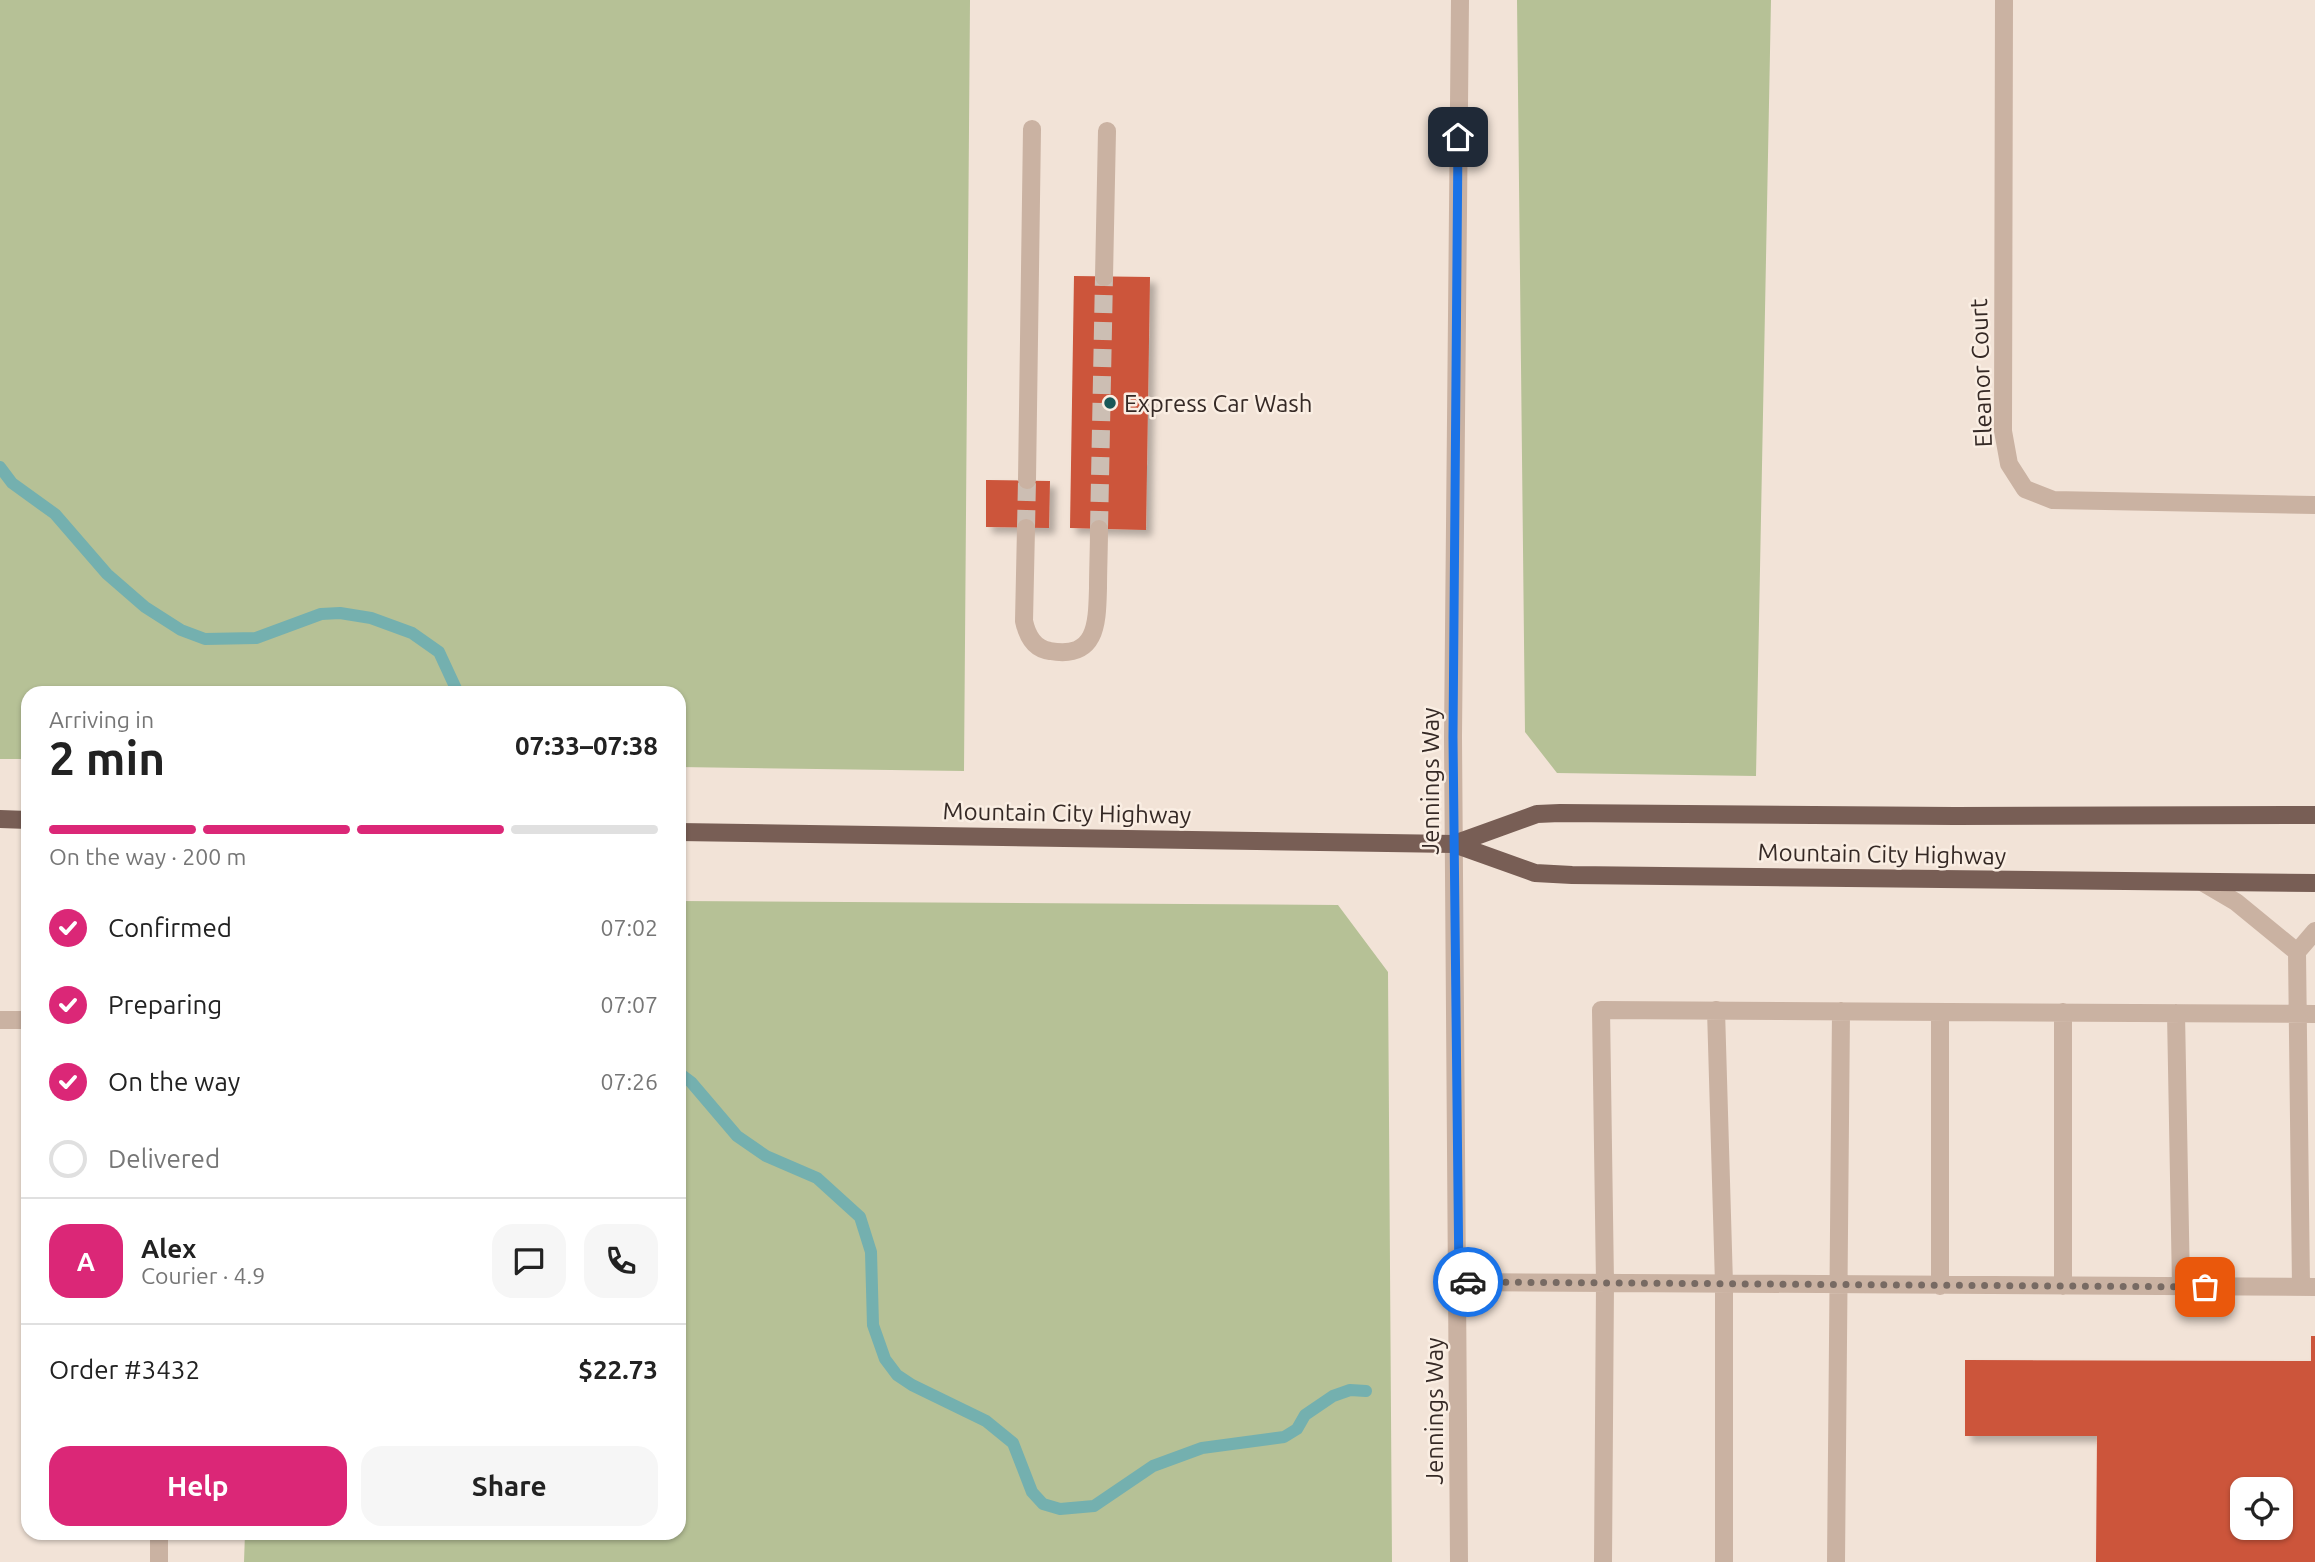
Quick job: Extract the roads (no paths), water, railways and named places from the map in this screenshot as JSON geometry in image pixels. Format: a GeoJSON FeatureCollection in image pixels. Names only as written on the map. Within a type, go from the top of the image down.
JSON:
{"type":"FeatureCollection","features":[{"type":"Feature","properties":{"kind":"main road","name":"Mountain City Highway"},"geometry":{"type":"LineString","coordinates":[[1454,844],[1538,814],[1560,813],[1955,817],[2315,815]]}},
{"type":"Feature","properties":{"kind":"main road"},"geometry":{"type":"LineString","coordinates":[[0,819],[21,820]]}},
{"type":"Feature","properties":{"kind":"main road","name":"Mountain City Highway"},"geometry":{"type":"LineString","coordinates":[[686,832],[1454,844],[1535,873],[1572,875],[2315,883]]}},
{"type":"Feature","properties":{"kind":"street","name":"Jennings Way"},"geometry":{"type":"LineString","coordinates":[[1459,1562],[1454,844],[1460,0]]}},
{"type":"Feature","properties":{"kind":"street","name":"Eleanor Court"},"geometry":{"type":"LineString","coordinates":[[2004,0],[2003,431],[2010,464],[2025,489],[2053,500],[2315,505]]}},
{"type":"Feature","properties":{"kind":"street"},"geometry":{"type":"LineString","coordinates":[[1027,480],[1032,129]]}},
{"type":"Feature","properties":{"kind":"street"},"geometry":{"type":"LineString","coordinates":[[1104,277],[1107,131]]}},
{"type":"Feature","properties":{"kind":"street"},"geometry":{"type":"LineString","coordinates":[[1026,528],[1026,630],[1034,644],[1046,651],[1056,652],[1080,649],[1095,633],[1098,613],[1099,529]]}},
{"type":"Feature","properties":{"kind":"street"},"geometry":{"type":"LineString","coordinates":[[2202,882],[2236,902],[2297,952]]}},
{"type":"Feature","properties":{"kind":"street"},"geometry":{"type":"LineString","coordinates":[[1459,1282],[2308,1287],[2297,952],[2315,931]]}},
{"type":"Feature","properties":{"kind":"street"},"geometry":{"type":"LineString","coordinates":[[1603,1562],[1605,1283],[1601,1010],[2315,1014]]}},
{"type":"Feature","properties":{"kind":"street"},"geometry":{"type":"LineString","coordinates":[[1716,1010],[1724,1284],[1724,1562]]}},
{"type":"Feature","properties":{"kind":"street"},"geometry":{"type":"LineString","coordinates":[[1836,1562],[1841,1011]]}},
{"type":"Feature","properties":{"kind":"street"},"geometry":{"type":"LineString","coordinates":[[1940,1012],[1940,1286]]}},
{"type":"Feature","properties":{"kind":"street"},"geometry":{"type":"LineString","coordinates":[[2063,1012],[2063,1286]]}},
{"type":"Feature","properties":{"kind":"street"},"geometry":{"type":"LineString","coordinates":[[2176,1013],[2181,1287]]}},
{"type":"Feature","properties":{"kind":"street"},"geometry":{"type":"LineString","coordinates":[[0,1020],[21,1020]]}},
{"type":"Feature","properties":{"kind":"street"},"geometry":{"type":"LineString","coordinates":[[159,1540],[159,1562]]}},
{"type":"Feature","properties":{"kind":"waterway"},"geometry":{"type":"LineString","coordinates":[[0,467],[12,483],[55,514],[107,574],[145,607],[181,630],[205,639],[256,638],[321,614],[340,613],[371,618],[412,633],[439,652],[455,686]]}},
{"type":"Feature","properties":{"kind":"waterway"},"geometry":{"type":"LineString","coordinates":[[686,1078],[737,1136],[766,1156],[817,1178],[860,1217],[871,1252],[873,1325],[885,1359],[897,1375],[912,1385],[986,1421],[1013,1443],[1032,1492],[1043,1504],[1060,1509],[1094,1506],[1153,1466],[1202,1448],[1284,1437],[1297,1429],[1305,1415],[1333,1396],[1350,1390],[1366,1391]]}},
{"type":"Feature","properties":{"kind":"tunnel"},"geometry":{"type":"LineString","coordinates":[[1099,529],[1104,277]]}},
{"type":"Feature","properties":{"kind":"tunnel"},"geometry":{"type":"LineString","coordinates":[[1026,528],[1027,480]]}},
{"type":"Feature","properties":{"kind":"place","name":"Express Car Wash"},"geometry":{"type":"Point","coordinates":[1110,403]}}]}
